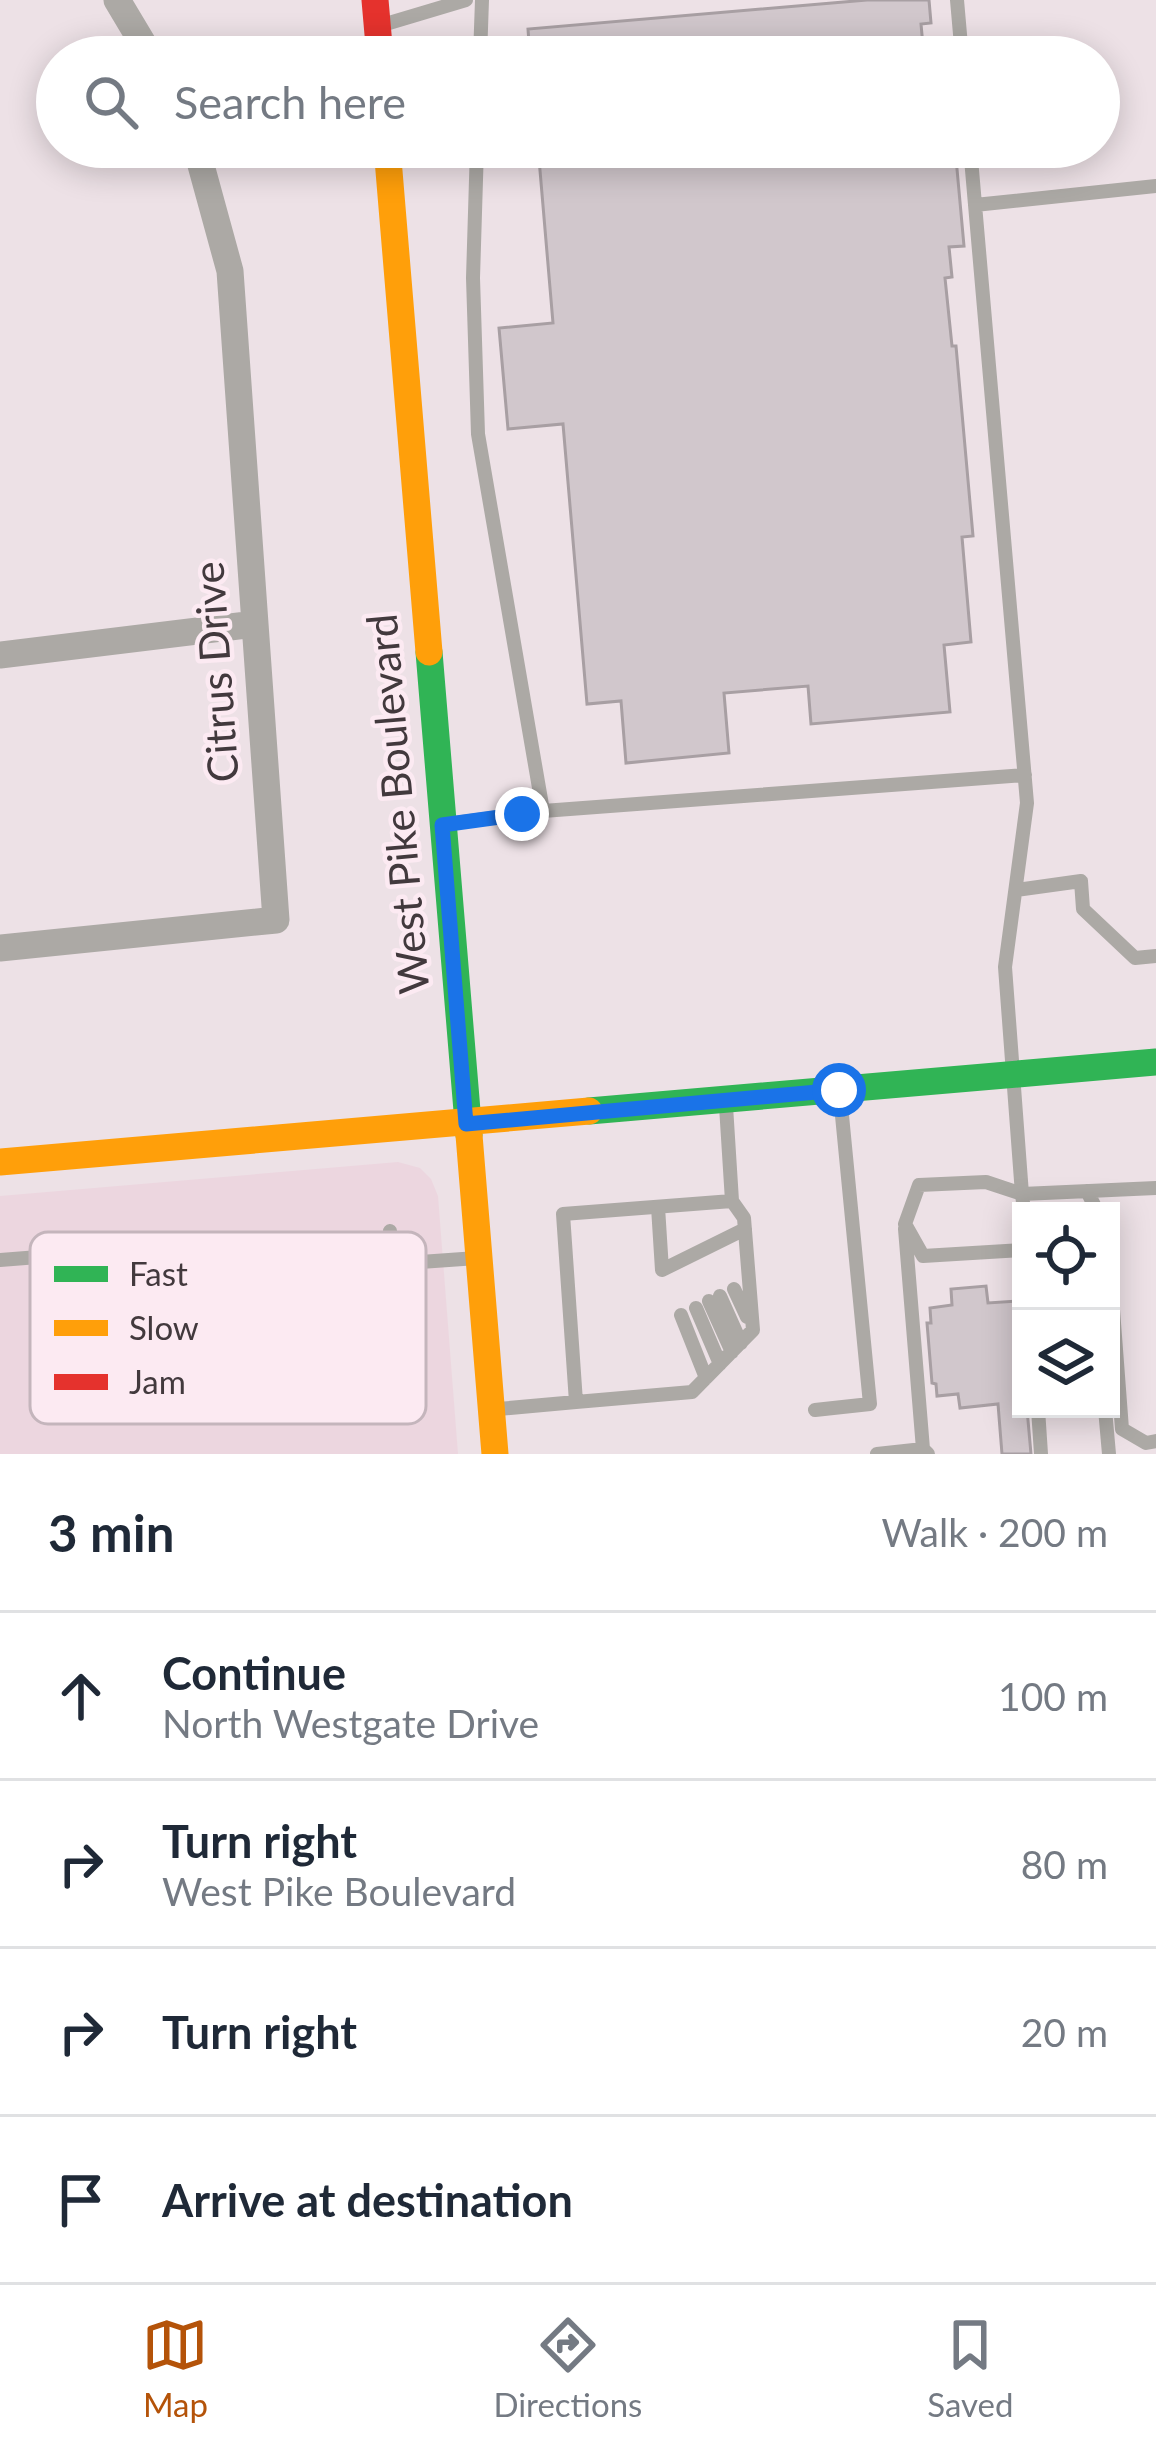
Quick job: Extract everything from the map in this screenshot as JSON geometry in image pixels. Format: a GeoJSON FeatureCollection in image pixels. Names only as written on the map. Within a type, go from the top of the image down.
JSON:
{"type":"FeatureCollection","features":[{"type":"Feature","properties":{"kind":"street"},"geometry":{"type":"LineString","coordinates":[[122,2],[140,36]]}},
{"type":"Feature","properties":{"kind":"street","name":"Citrus Drive"},"geometry":{"type":"LineString","coordinates":[[0,948],[276,920],[230,271],[202,168]]}},
{"type":"Feature","properties":{"kind":"street","name":"West Pike Boulevard"},"geometry":{"type":"LineString","coordinates":[[389,168],[495,1454]]}},
{"type":"Feature","properties":{"kind":"street"},"geometry":{"type":"LineString","coordinates":[[0,655],[255,624]]}},
{"type":"Feature","properties":{"kind":"street"},"geometry":{"type":"LineString","coordinates":[[0,1162],[1156,1062]]}},
{"type":"Feature","properties":{"kind":"lane"},"geometry":{"type":"LineString","coordinates":[[376,13],[466,0]]}},
{"type":"Feature","properties":{"kind":"lane"},"geometry":{"type":"LineString","coordinates":[[481,36],[482,0]]}},
{"type":"Feature","properties":{"kind":"lane"},"geometry":{"type":"LineString","coordinates":[[957,0],[960,36]]}},
{"type":"Feature","properties":{"kind":"lane"},"geometry":{"type":"LineString","coordinates":[[476,168],[472,278],[478,434],[543,811]]}},
{"type":"Feature","properties":{"kind":"lane"},"geometry":{"type":"LineString","coordinates":[[972,168],[1027,802],[1005,967],[1023,1202]]}},
{"type":"Feature","properties":{"kind":"lane"},"geometry":{"type":"LineString","coordinates":[[975,205],[1156,186]]}},
{"type":"Feature","properties":{"kind":"lane"},"geometry":{"type":"LineString","coordinates":[[442,825],[543,811],[1025,775]]}},
{"type":"Feature","properties":{"kind":"lane"},"geometry":{"type":"LineString","coordinates":[[1016,890],[1081,881],[1083,909],[1135,958],[1156,956]]}},
{"type":"Feature","properties":{"kind":"lane"},"geometry":{"type":"LineString","coordinates":[[815,1410],[869,1404],[839,1090]]}},
{"type":"Feature","properties":{"kind":"lane"},"geometry":{"type":"LineString","coordinates":[[725,1101],[732,1201],[744,1218],[754,1330]]}},
{"type":"Feature","properties":{"kind":"lane"},"geometry":{"type":"LineString","coordinates":[[877,1454],[926,1451],[905,1223],[919,1185],[986,1182],[1022,1194],[1156,1188]]}},
{"type":"Feature","properties":{"kind":"lane"},"geometry":{"type":"LineString","coordinates":[[1087,1192],[1090,1202]]}},
{"type":"Feature","properties":{"kind":"lane"},"geometry":{"type":"LineString","coordinates":[[576,1402],[563,1214],[732,1201]]}},
{"type":"Feature","properties":{"kind":"lane"},"geometry":{"type":"LineString","coordinates":[[658,1207],[691,1264],[745,1229]]}},
{"type":"Feature","properties":{"kind":"lane"},"geometry":{"type":"LineString","coordinates":[[905,1223],[923,1256],[1012,1251]]}},
{"type":"Feature","properties":{"kind":"lane"},"geometry":{"type":"LineString","coordinates":[[0,1260],[30,1258]]}},
{"type":"Feature","properties":{"kind":"lane"},"geometry":{"type":"LineString","coordinates":[[426,1262],[478,1258]]}},
{"type":"Feature","properties":{"kind":"lane"},"geometry":{"type":"LineString","coordinates":[[715,1298],[754,1330]]}},
{"type":"Feature","properties":{"kind":"lane"},"geometry":{"type":"LineString","coordinates":[[715,1298],[731,1353]]}},
{"type":"Feature","properties":{"kind":"lane"},"geometry":{"type":"LineString","coordinates":[[715,1298],[731,1353]]}},
{"type":"Feature","properties":{"kind":"lane"},"geometry":{"type":"LineString","coordinates":[[1113,1310],[1122,1429],[1146,1443],[1156,1441]]}},
{"type":"Feature","properties":{"kind":"lane"},"geometry":{"type":"LineString","coordinates":[[681,1315],[706,1378]]}},
{"type":"Feature","properties":{"kind":"lane"},"geometry":{"type":"LineString","coordinates":[[491,1410],[692,1392],[754,1330]]}},
{"type":"Feature","properties":{"kind":"lane"},"geometry":{"type":"LineString","coordinates":[[1039,1418],[1041,1454]]}},
{"type":"Feature","properties":{"kind":"lane"},"geometry":{"type":"LineString","coordinates":[[1106,1418],[1109,1454]]}},
{"type":"Feature","properties":{"kind":"shaded area"},"geometry":{"type":"Polygon","coordinates":[[[398,1162],[420,1168],[438,1196],[458,1454],[0,1454],[0,1196],[398,1162]]]}},
{"type":"Feature","properties":{"kind":"building"},"geometry":{"type":"Polygon","coordinates":[[[867,0],[929,0],[931,23],[921,24],[922,36],[528,36],[528,29],[867,0]]]}},
{"type":"Feature","properties":{"kind":"building"},"geometry":{"type":"Polygon","coordinates":[[[540,168],[957,168],[964,246],[949,247],[952,277],[945,278],[973,536],[962,537],[971,642],[944,645],[950,712],[811,724],[808,686],[724,693],[729,753],[626,763],[621,701],[587,704],[563,424],[508,429],[499,328],[553,323],[540,168]]]}},
{"type":"Feature","properties":{"kind":"building"},"geometry":{"type":"Polygon","coordinates":[[[986,1286],[988,1303],[1012,1301],[1012,1418],[1028,1418],[1031,1454],[1002,1454],[998,1404],[960,1408],[958,1394],[937,1396],[927,1323],[931,1323],[930,1308],[952,1305],[951,1289],[986,1286]]]}},
{"type":"Feature","properties":{"kind":"traffic: fast"},"geometry":{"type":"LineString","coordinates":[[429,652],[469,1135]]}},
{"type":"Feature","properties":{"kind":"traffic: fast"},"geometry":{"type":"LineString","coordinates":[[589,1111],[1156,1062]]}},
{"type":"Feature","properties":{"kind":"traffic: slow"},"geometry":{"type":"LineString","coordinates":[[389,168],[429,652]]}},
{"type":"Feature","properties":{"kind":"traffic: slow"},"geometry":{"type":"LineString","coordinates":[[0,1162],[589,1111]]}},
{"type":"Feature","properties":{"kind":"traffic: slow"},"geometry":{"type":"LineString","coordinates":[[469,1135],[495,1454]]}},
{"type":"Feature","properties":{"kind":"traffic: jam"},"geometry":{"type":"LineString","coordinates":[[375,0],[378,36]]}},
{"type":"Feature","properties":{"kind":"route"},"geometry":{"type":"LineString","coordinates":[[522,814],[442,825],[466,1124],[839,1090]]}}]}
